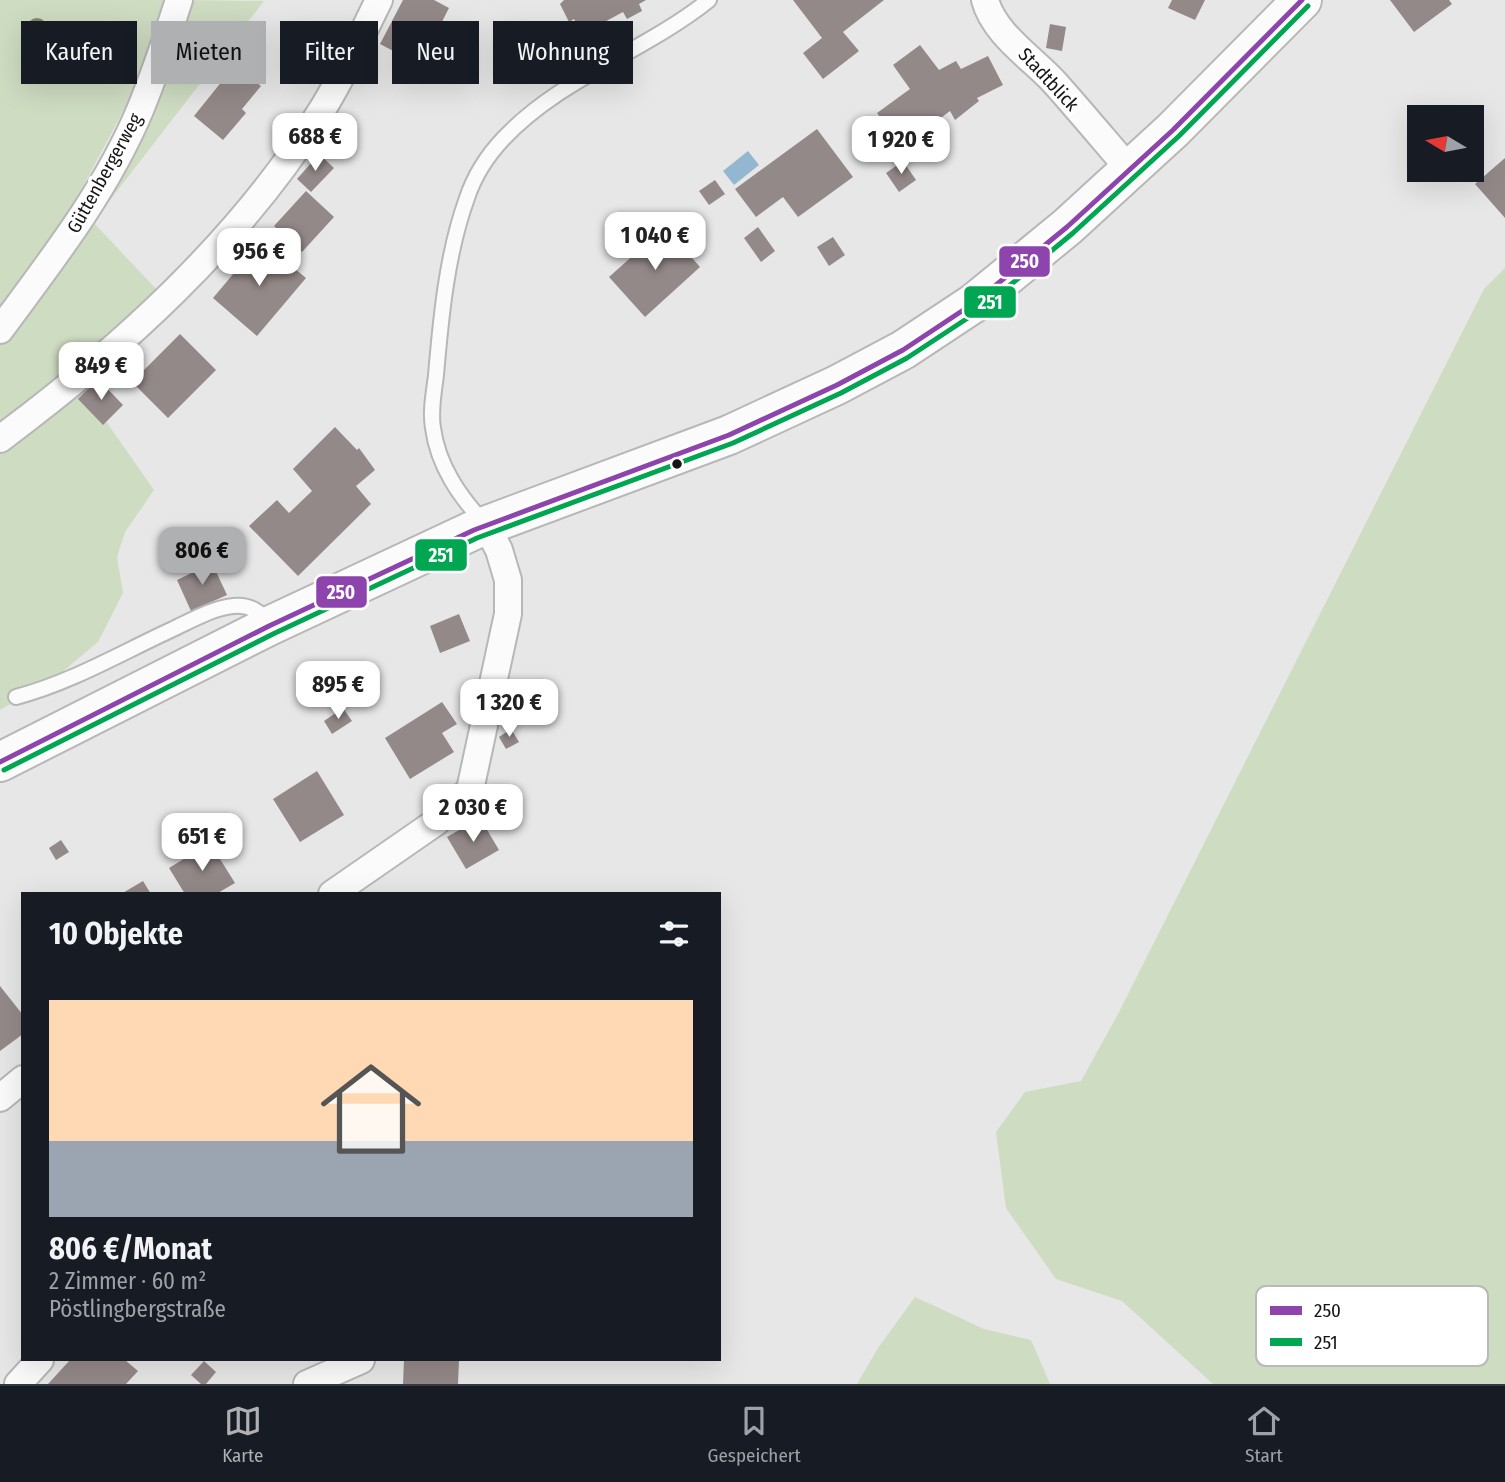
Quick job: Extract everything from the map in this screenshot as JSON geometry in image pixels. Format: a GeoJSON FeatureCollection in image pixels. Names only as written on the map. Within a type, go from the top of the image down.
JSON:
{"type":"FeatureCollection","features":[{"type":"Feature","properties":{"kind":"main road"},"geometry":{"type":"LineString","coordinates":[[0,762],[269,626],[486,525],[729,435],[829,389],[903,350],[974,303],[1009,276],[1124,163],[1302,0]]}},
{"type":"Feature","properties":{"kind":"street","name":"Güttenbergerweg"},"geometry":{"type":"LineString","coordinates":[[0,330],[72,231],[109,169],[139,113],[179,0]]}},
{"type":"Feature","properties":{"kind":"street"},"geometry":{"type":"LineString","coordinates":[[0,439],[116,347],[213,250],[307,134],[346,67],[379,0]]}},
{"type":"Feature","properties":{"kind":"street","name":"Stadtblick"},"geometry":{"type":"LineString","coordinates":[[985,0],[1000,28],[1053,81],[1124,163]]}},
{"type":"Feature","properties":{"kind":"street"},"geometry":{"type":"LineString","coordinates":[[335,892],[436,822],[470,790],[509,614],[508,580],[499,550],[486,525]]}},
{"type":"Feature","properties":{"kind":"street"},"geometry":{"type":"LineString","coordinates":[[0,1098],[21,1081]]}},
{"type":"Feature","properties":{"kind":"street"},"geometry":{"type":"LineString","coordinates":[[18,1384],[39,1361]]}},
{"type":"Feature","properties":{"kind":"street"},"geometry":{"type":"LineString","coordinates":[[307,1384],[359,1361]]}},
{"type":"Feature","properties":{"kind":"lane"},"geometry":{"type":"LineString","coordinates":[[486,525],[466,503],[451,480],[433,427],[438,346],[445,295],[467,196],[477,175],[502,140],[542,105],[564,89],[656,37],[709,0]]}},
{"type":"Feature","properties":{"kind":"lane"},"geometry":{"type":"LineString","coordinates":[[16,696],[76,677],[147,641],[222,608],[238,605],[250,607],[259,612],[269,626]]}},
{"type":"Feature","properties":{"kind":"green space"},"geometry":{"type":"Polygon","coordinates":[[[0,0],[168,0],[160,21],[151,21],[151,47],[137,85],[74,203],[88,218],[151,76],[151,84],[200,84],[93,222],[158,291],[82,387],[154,490],[125,532],[117,557],[123,593],[98,642],[56,677],[0,710],[0,0]]]}},
{"type":"Feature","properties":{"kind":"green space"},"geometry":{"type":"Polygon","coordinates":[[[185,0],[264,1],[249,21],[176,21],[185,0]]]}},
{"type":"Feature","properties":{"kind":"green space"},"geometry":{"type":"Polygon","coordinates":[[[1505,268],[1505,1384],[1213,1384],[1122,1301],[1056,1279],[1006,1208],[996,1132],[1025,1092],[1081,1081],[1117,1016],[1484,289],[1505,268]]]}},
{"type":"Feature","properties":{"kind":"green space"},"geometry":{"type":"Polygon","coordinates":[[[915,1297],[984,1329],[1031,1340],[1050,1384],[857,1384],[878,1348],[915,1297]]]}},
{"type":"Feature","properties":{"kind":"water"},"geometry":{"type":"Polygon","coordinates":[[[748,151],[759,165],[734,185],[723,171],[748,151]]]}},
{"type":"Feature","properties":{"kind":"building"},"geometry":{"type":"Polygon","coordinates":[[[403,0],[434,0],[449,8],[442,21],[392,21],[403,0]]]}},
{"type":"Feature","properties":{"kind":"building"},"geometry":{"type":"Polygon","coordinates":[[[564,0],[646,0],[639,4],[642,11],[627,19],[623,12],[606,21],[568,21],[560,4],[564,0]]]}},
{"type":"Feature","properties":{"kind":"building"},"geometry":{"type":"Polygon","coordinates":[[[793,0],[884,0],[843,32],[859,51],[823,79],[803,53],[822,38],[793,0]]]}},
{"type":"Feature","properties":{"kind":"building"},"geometry":{"type":"Polygon","coordinates":[[[1172,0],[1205,0],[1195,20],[1168,8],[1172,0]]]}},
{"type":"Feature","properties":{"kind":"building"},"geometry":{"type":"Polygon","coordinates":[[[1390,0],[1449,0],[1452,4],[1414,32],[1390,0]]]}},
{"type":"Feature","properties":{"kind":"building"},"geometry":{"type":"Polygon","coordinates":[[[392,21],[392,50],[380,44],[392,21]]]}},
{"type":"Feature","properties":{"kind":"building"},"geometry":{"type":"Polygon","coordinates":[[[1050,24],[1066,27],[1062,51],[1046,48],[1050,24]]]}},
{"type":"Feature","properties":{"kind":"building"},"geometry":{"type":"Polygon","coordinates":[[[920,45],[939,70],[956,61],[961,69],[988,56],[1003,85],[977,98],[979,101],[955,120],[950,111],[902,147],[877,113],[910,89],[893,65],[920,45]]]}},
{"type":"Feature","properties":{"kind":"building"},"geometry":{"type":"Polygon","coordinates":[[[220,84],[261,86],[242,109],[246,113],[223,140],[194,116],[220,84]]]}},
{"type":"Feature","properties":{"kind":"building"},"geometry":{"type":"Polygon","coordinates":[[[817,129],[853,177],[798,217],[783,197],[756,217],[735,189],[817,129]]]}},
{"type":"Feature","properties":{"kind":"building"},"geometry":{"type":"Polygon","coordinates":[[[319,154],[334,168],[311,192],[297,179],[319,154]]]}},
{"type":"Feature","properties":{"kind":"building"},"geometry":{"type":"Polygon","coordinates":[[[1505,158],[1505,218],[1475,184],[1484,182],[1484,176],[1505,158]]]}},
{"type":"Feature","properties":{"kind":"building"},"geometry":{"type":"Polygon","coordinates":[[[903,161],[916,180],[899,192],[886,173],[903,161]]]}},
{"type":"Feature","properties":{"kind":"building"},"geometry":{"type":"Polygon","coordinates":[[[715,180],[725,194],[709,205],[699,191],[715,180]]]}},
{"type":"Feature","properties":{"kind":"building"},"geometry":{"type":"Polygon","coordinates":[[[306,191],[334,217],[302,252],[274,226],[306,191]]]}},
{"type":"Feature","properties":{"kind":"building"},"geometry":{"type":"Polygon","coordinates":[[[665,227],[700,267],[645,317],[609,277],[665,227]]]}},
{"type":"Feature","properties":{"kind":"building"},"geometry":{"type":"Polygon","coordinates":[[[758,227],[775,251],[761,262],[744,238],[758,227]]]}},
{"type":"Feature","properties":{"kind":"building"},"geometry":{"type":"Polygon","coordinates":[[[833,237],[845,255],[829,266],[817,247],[833,237]]]}},
{"type":"Feature","properties":{"kind":"building"},"geometry":{"type":"Polygon","coordinates":[[[261,241],[306,278],[257,336],[213,298],[261,241]]]}},
{"type":"Feature","properties":{"kind":"building"},"geometry":{"type":"Polygon","coordinates":[[[180,334],[216,370],[168,418],[132,382],[180,334]]]}},
{"type":"Feature","properties":{"kind":"building"},"geometry":{"type":"Polygon","coordinates":[[[98,379],[123,405],[103,425],[78,399],[98,379]]]}},
{"type":"Feature","properties":{"kind":"building"},"geometry":{"type":"Polygon","coordinates":[[[335,427],[357,450],[359,448],[375,470],[356,486],[371,504],[298,576],[249,526],[277,500],[289,513],[312,491],[293,469],[335,427]]]}},
{"type":"Feature","properties":{"kind":"building"},"geometry":{"type":"Polygon","coordinates":[[[212,563],[227,595],[191,611],[177,580],[212,563]]]}},
{"type":"Feature","properties":{"kind":"building"},"geometry":{"type":"Polygon","coordinates":[[[459,614],[470,641],[440,653],[430,626],[459,614]]]}},
{"type":"Feature","properties":{"kind":"building"},"geometry":{"type":"Polygon","coordinates":[[[442,702],[457,724],[442,733],[454,752],[410,779],[385,738],[442,702]]]}},
{"type":"Feature","properties":{"kind":"building"},"geometry":{"type":"Polygon","coordinates":[[[343,708],[352,721],[332,734],[324,721],[343,708]]]}},
{"type":"Feature","properties":{"kind":"building"},"geometry":{"type":"Polygon","coordinates":[[[511,729],[519,742],[506,749],[499,737],[511,729]]]}},
{"type":"Feature","properties":{"kind":"building"},"geometry":{"type":"Polygon","coordinates":[[[317,771],[344,815],[300,842],[273,799],[317,771]]]}},
{"type":"Feature","properties":{"kind":"building"},"geometry":{"type":"Polygon","coordinates":[[[480,818],[499,850],[466,869],[447,837],[480,818]]]}},
{"type":"Feature","properties":{"kind":"building"},"geometry":{"type":"Polygon","coordinates":[[[61,840],[69,852],[56,860],[49,848],[61,840]]]}},
{"type":"Feature","properties":{"kind":"building"},"geometry":{"type":"Polygon","coordinates":[[[210,843],[235,883],[219,892],[184,892],[169,868],[210,843]]]}},
{"type":"Feature","properties":{"kind":"building"},"geometry":{"type":"Polygon","coordinates":[[[143,881],[150,892],[124,892],[143,881]]]}},
{"type":"Feature","properties":{"kind":"building"},"geometry":{"type":"Polygon","coordinates":[[[0,986],[21,1012],[21,1035],[0,1051],[0,986]]]}},
{"type":"Feature","properties":{"kind":"building"},"geometry":{"type":"Polygon","coordinates":[[[69,1361],[126,1361],[138,1371],[126,1384],[48,1384],[69,1361]]]}},
{"type":"Feature","properties":{"kind":"building"},"geometry":{"type":"Polygon","coordinates":[[[204,1361],[216,1372],[206,1384],[201,1384],[191,1375],[204,1361]]]}},
{"type":"Feature","properties":{"kind":"building"},"geometry":{"type":"Polygon","coordinates":[[[404,1361],[459,1361],[458,1384],[403,1384],[404,1361]]]}},
{"type":"Feature","properties":{"kind":"transit line","name":"250"},"geometry":{"type":"LineString","coordinates":[[0,762],[269,626],[474,530],[729,435],[837,385],[903,350],[974,303],[1067,227],[1173,130],[1302,0]]}},
{"type":"Feature","properties":{"kind":"transit line","name":"251"},"geometry":{"type":"LineString","coordinates":[[4,770],[273,634],[477,538],[733,443],[841,393],[907,358],[980,310],[1073,233],[1179,136],[1308,6]]}}]}
